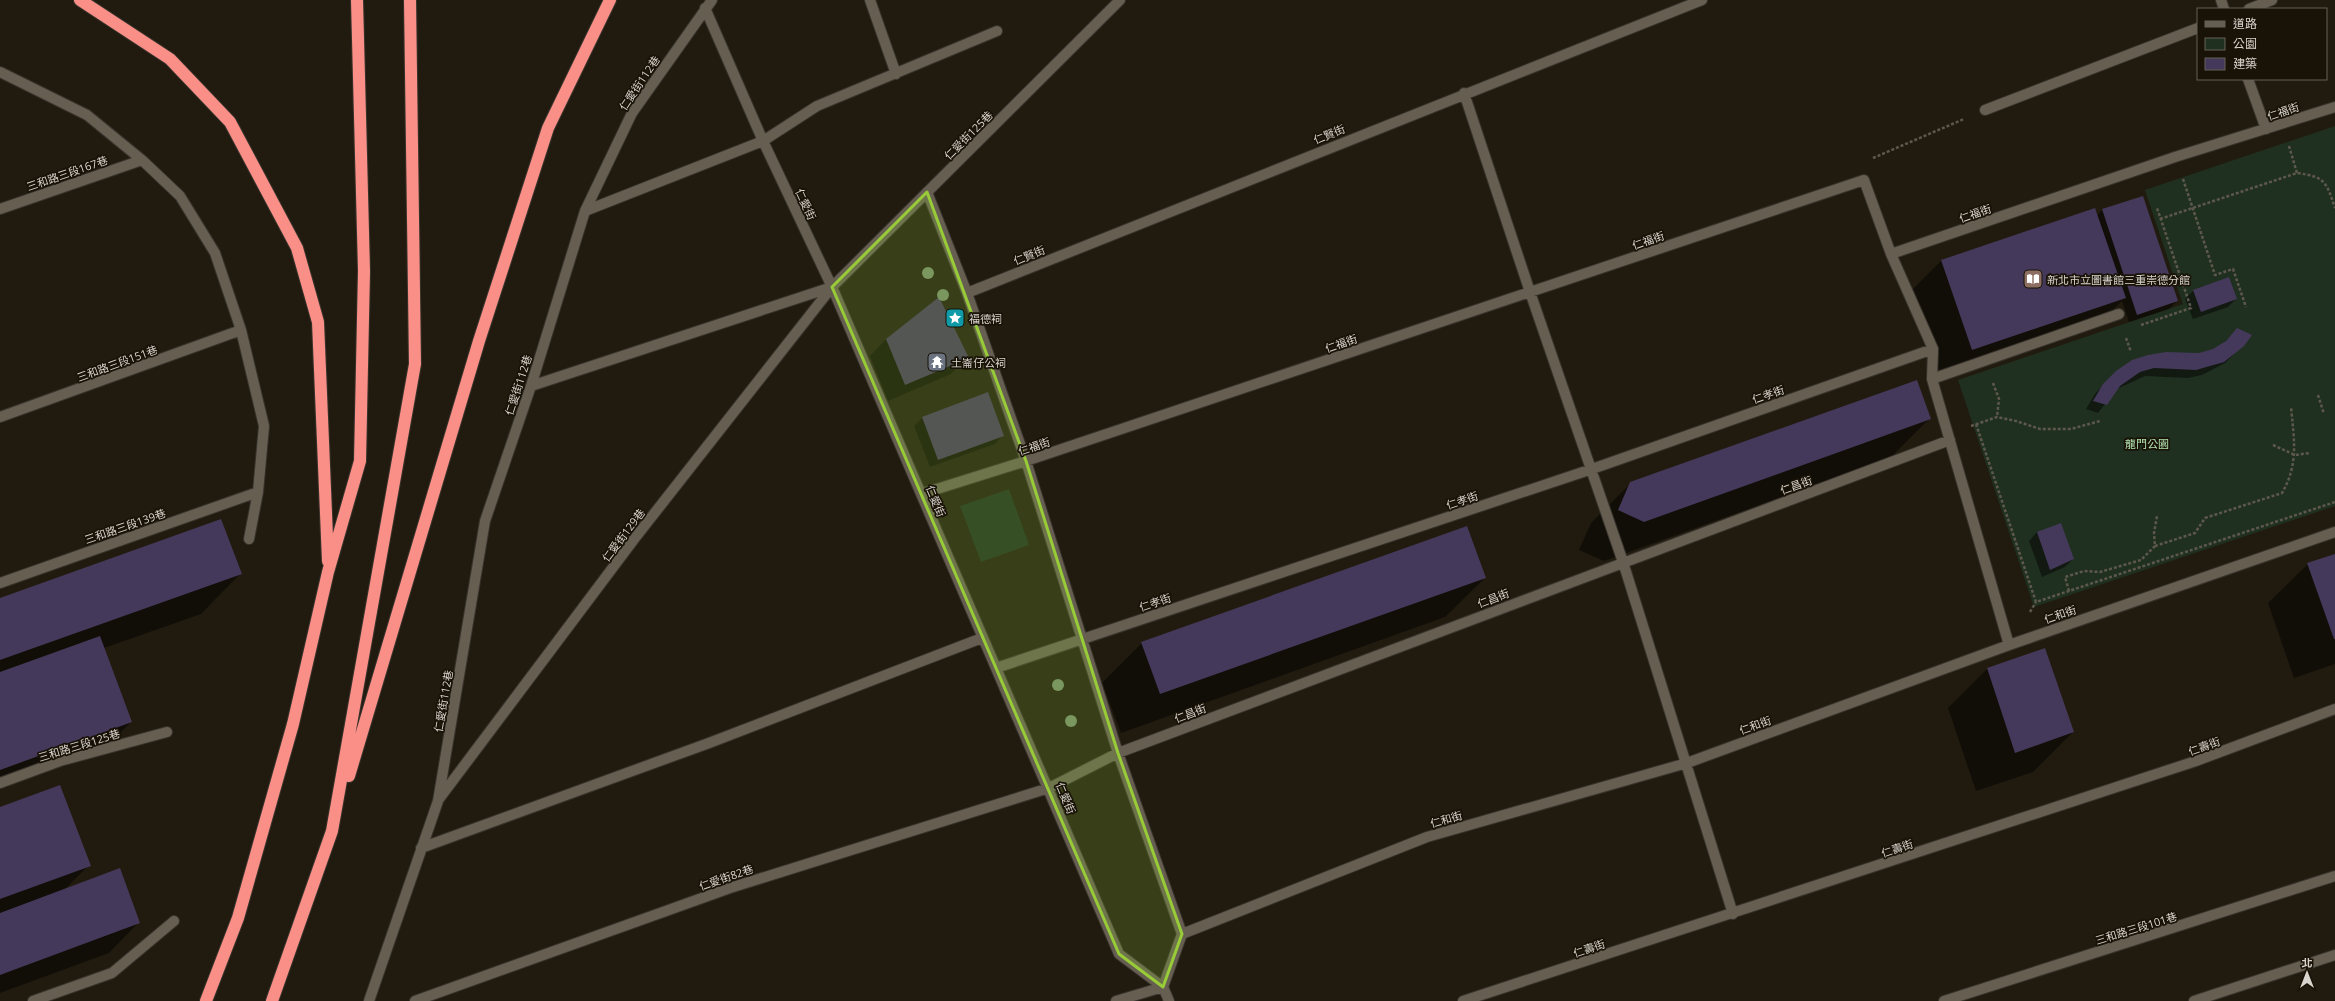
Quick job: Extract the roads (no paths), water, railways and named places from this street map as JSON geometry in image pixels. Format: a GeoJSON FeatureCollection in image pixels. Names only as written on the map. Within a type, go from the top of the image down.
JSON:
{"type":"FeatureCollection","features":[{"type":"Feature","properties":{"kind":"highway"},"geometry":{"type":"LineString","coordinates":[[80,0],[170,59],[230,122],[297,248],[318,322],[328,572]]}},
{"type":"Feature","properties":{"kind":"highway"},"geometry":{"type":"LineString","coordinates":[[206,1001],[238,918],[293,724],[328,572],[360,460],[364,271],[357,0]]}},
{"type":"Feature","properties":{"kind":"highway"},"geometry":{"type":"LineString","coordinates":[[332,831],[415,364],[410,0]]}},
{"type":"Feature","properties":{"kind":"highway"},"geometry":{"type":"LineString","coordinates":[[272,1001],[332,831],[479,341],[548,128],[610,0]]}},
{"type":"Feature","properties":{"kind":"street"},"geometry":{"type":"LineString","coordinates":[[870,0],[896,74]]}},
{"type":"Feature","properties":{"kind":"street","name":"仁愛街125巷"},"geometry":{"type":"LineString","coordinates":[[832,287],[1120,0]]}},
{"type":"Feature","properties":{"kind":"street","name":"仁賢街"},"geometry":{"type":"LineString","coordinates":[[967,293],[1464,93],[1702,0]]}},
{"type":"Feature","properties":{"kind":"street"},"geometry":{"type":"LineString","coordinates":[[2252,8],[2272,0]]}},
{"type":"Feature","properties":{"kind":"street","name":"仁愛街"},"geometry":{"type":"LineString","coordinates":[[708,4],[763,141],[832,287],[982,638],[1049,788],[1119,954],[1164,987]]}},
{"type":"Feature","properties":{"kind":"street","name":"仁愛街112巷"},"geometry":{"type":"LineString","coordinates":[[438,800],[485,521],[531,386],[585,211],[632,113],[708,4]]}},
{"type":"Feature","properties":{"kind":"street"},"geometry":{"type":"LineString","coordinates":[[1985,110],[2197,28]]}},
{"type":"Feature","properties":{"kind":"street"},"geometry":{"type":"LineString","coordinates":[[585,211],[763,141],[817,106],[896,74],[997,30]]}},
{"type":"Feature","properties":{"kind":"street"},"geometry":{"type":"LineString","coordinates":[[0,72],[87,115],[142,160],[180,196],[215,253],[241,330],[264,426],[258,492],[249,539]]}},
{"type":"Feature","properties":{"kind":"street"},"geometry":{"type":"LineString","coordinates":[[2248,80],[2266,129]]}},
{"type":"Feature","properties":{"kind":"street"},"geometry":{"type":"LineString","coordinates":[[1464,93],[1530,292],[1623,562],[1733,914]]}},
{"type":"Feature","properties":{"kind":"street","name":"仁福街"},"geometry":{"type":"LineString","coordinates":[[921,494],[1026,461],[1864,180],[1891,254],[2176,157],[2334,110]]}},
{"type":"Feature","properties":{"kind":"street","name":"三和路三段167巷"},"geometry":{"type":"LineString","coordinates":[[0,209],[142,160]]}},
{"type":"Feature","properties":{"kind":"street"},"geometry":{"type":"LineString","coordinates":[[927,192],[967,293],[1026,461],[1118,753],[1182,934],[1164,987],[1169,1001]]}},
{"type":"Feature","properties":{"kind":"street"},"geometry":{"type":"LineString","coordinates":[[1891,254],[1933,349],[1932,379],[2009,645]]}},
{"type":"Feature","properties":{"kind":"street"},"geometry":{"type":"LineString","coordinates":[[531,386],[832,287]]}},
{"type":"Feature","properties":{"kind":"street","name":"仁愛街129巷"},"geometry":{"type":"LineString","coordinates":[[438,800],[635,538],[832,287]]}},
{"type":"Feature","properties":{"kind":"street"},"geometry":{"type":"LineString","coordinates":[[1932,379],[2119,314]]}},
{"type":"Feature","properties":{"kind":"street","name":"三和路三段151巷"},"geometry":{"type":"LineString","coordinates":[[0,417],[241,330]]}},
{"type":"Feature","properties":{"kind":"street","name":"仁孝街"},"geometry":{"type":"LineString","coordinates":[[996,668],[1592,469],[1933,349]]}},
{"type":"Feature","properties":{"kind":"street","name":"仁昌街"},"geometry":{"type":"LineString","coordinates":[[1049,788],[1118,753],[1949,437]]}},
{"type":"Feature","properties":{"kind":"street","name":"三和路三段139巷"},"geometry":{"type":"LineString","coordinates":[[0,583],[258,492]]}},
{"type":"Feature","properties":{"kind":"street","name":"仁和街"},"geometry":{"type":"LineString","coordinates":[[1182,934],[1427,837],[1687,763],[2009,645],[2335,532]]}},
{"type":"Feature","properties":{"kind":"street"},"geometry":{"type":"LineString","coordinates":[[421,848],[709,743],[982,638]]}},
{"type":"Feature","properties":{"kind":"street","name":"仁壽街"},"geometry":{"type":"LineString","coordinates":[[1463,1001],[1733,914],[2196,761],[2335,709]]}},
{"type":"Feature","properties":{"kind":"street","name":"三和路三段125巷"},"geometry":{"type":"LineString","coordinates":[[0,784],[60,761],[167,732]]}},
{"type":"Feature","properties":{"kind":"street","name":"仁愛街82巷"},"geometry":{"type":"LineString","coordinates":[[415,1001],[730,888],[1049,788]]}},
{"type":"Feature","properties":{"kind":"street"},"geometry":{"type":"LineString","coordinates":[[369,1001],[438,800]]}},
{"type":"Feature","properties":{"kind":"street","name":"三和路三段101巷"},"geometry":{"type":"LineString","coordinates":[[1944,1001],[2335,876]]}},
{"type":"Feature","properties":{"kind":"street"},"geometry":{"type":"LineString","coordinates":[[33,1001],[112,973],[174,921]]}},
{"type":"Feature","properties":{"kind":"street"},"geometry":{"type":"LineString","coordinates":[[2194,1001],[2335,954]]}},
{"type":"Feature","properties":{"kind":"street"},"geometry":{"type":"LineString","coordinates":[[1116,1001],[1164,987]]}},
{"type":"Feature","properties":{"kind":"place","name":"新北市立圖書館三重崇德分館"},"geometry":{"type":"Point","coordinates":[2033,279]}},
{"type":"Feature","properties":{"kind":"place","name":"福德祠"},"geometry":{"type":"Point","coordinates":[955,318]}},
{"type":"Feature","properties":{"kind":"place","name":"土崙仔公祠"},"geometry":{"type":"Point","coordinates":[937,362]}},
{"type":"Feature","properties":{"kind":"park label","name":"龍門公園"},"geometry":{"type":"Point","coordinates":[2147,443]}}]}
